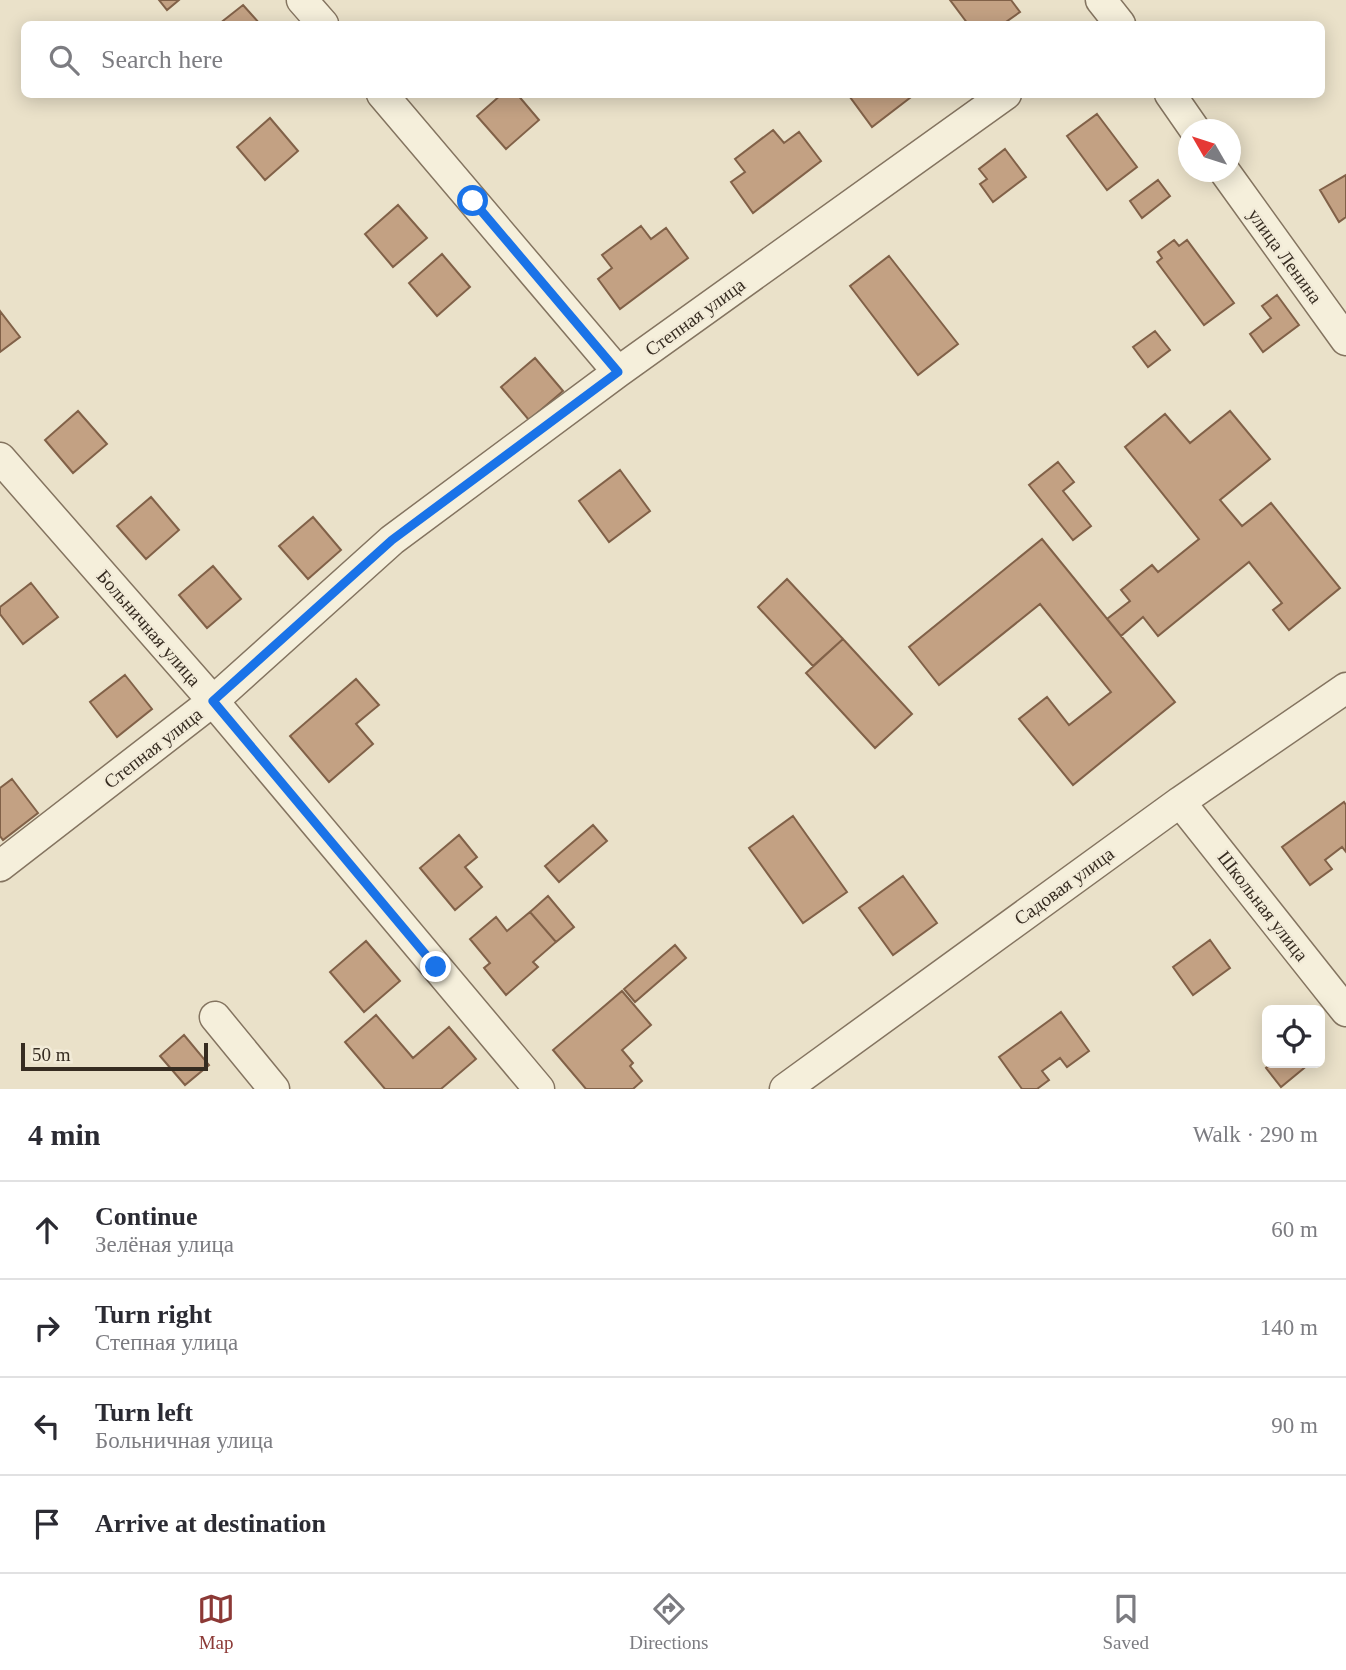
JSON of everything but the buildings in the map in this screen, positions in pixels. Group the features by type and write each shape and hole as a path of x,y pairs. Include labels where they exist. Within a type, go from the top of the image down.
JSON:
{"street":[{"path":"302,0 320,21"},
{"path":"385,98 618,372"},
{"name":"Степная улица","path":"0,866 213,701 392,540 618,372 1000,98"},
{"path":"1173,98 1187,119"},
{"name":"улица Ленина","path":"1232,182 1346,340"},
{"name":"Больничная улица","path":"0,458 213,701 539,1089"},
{"name":"Садовая улица","path":"785,1089 1180,802 1346,688"},
{"name":"Школьная улица","path":"1180,802 1346,1011"},
{"path":"215,1017 274,1089"}],"route":[{"path":"436,967 213,701 392,540 618,372 473,201"}]}
